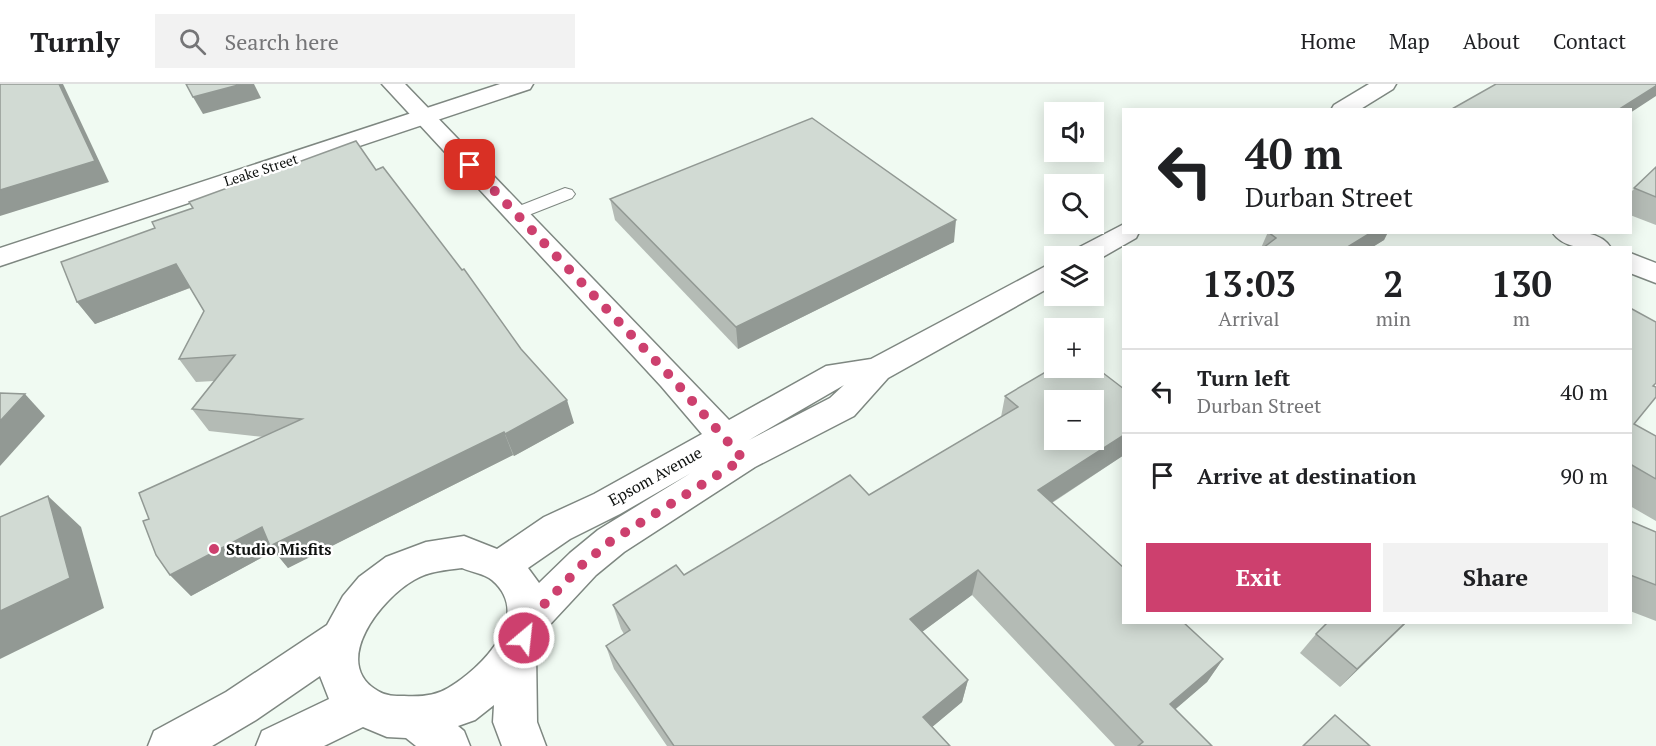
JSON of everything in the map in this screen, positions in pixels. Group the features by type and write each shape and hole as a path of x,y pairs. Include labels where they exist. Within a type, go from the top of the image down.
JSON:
{"street":[{"path":"393,84 672,378 734,448"},
{"name":"Leake Street","path":"0,257 522,84"},
{"path":"1345,108 1385,84"},
{"path":"1102,246 1122,234"},
{"path":"1569,234 1594,246"},
{"path":"1632,263 1656,274"},
{"name":"Epsom Avenue","path":"503,566 557,528 607,504 734,448 842,407 877,370 1044,278"},
{"name":"Epsom Avenue","path":"521,638 583,564 734,448"},
{"path":"521,638 503,670 486,687 465,703 441,713 416,718 395,718 361,706 350,697 338,670 339,639 354,610 371,590 392,573 416,561 441,554 464,552 486,556 516,576 524,590 521,638 515,722 524,746"},
{"path":"170,746 241,706 339,639"},
{"path":"278,746 361,706"},
{"path":"416,718 448,746"}],"lane":[{"path":"516,214 565,194"}],"building":[{"path":"0,84 59,84 95,161 0,190"},
{"path":"186,84 242,84 193,97"},
{"path":"1496,84 1656,84 1621,108 1454,108"},
{"path":"812,118 956,220 736,327 610,199"},
{"path":"356,141 376,170 383,167 462,270 464,269 521,349 567,400 505,434 504,432 270,546 262,527 170,575 156,555 143,521 149,519 139,493 302,419 192,409 235,355 179,359 204,311 176,264 77,302 61,262 155,228 152,222 193,208 189,202"},
{"path":"1656,167 1656,197 1634,188"},
{"path":"1271,234 1369,234 1349,246 1266,246 1276,238"},
{"path":"1632,309 1656,322 1656,383 1653,386 1656,387 1656,397 1634,424 1656,436 1656,479 1632,465"},
{"path":"1044,373 1044,378 1104,378 1104,374 1122,387 1122,436 1104,448 1104,390 1044,390 1044,450 1101,450 1038,490 1122,566 1122,624 1185,624 1223,659 1170,704 1212,746 1138,746 1143,742 978,570 910,619 968,680 923,717 950,746 674,746 606,646 630,630 613,605 676,565 684,575 850,475 869,495 1018,407 1005,396"},
{"path":"0,393 25,394 0,421"},
{"path":"48,496 70,578 0,611 0,517"},
{"path":"1632,522 1656,532 1656,585 1632,576"},
{"path":"1326,624 1404,624 1357,669 1316,634"},
{"path":"1335,715 1370,746 1303,746"}],"place":[{"name":"Studio Misfits","path":"214,549"}],"route":[{"path":"470,165 672,378 743,459 611,541 583,564 526,623 524,638"}]}
